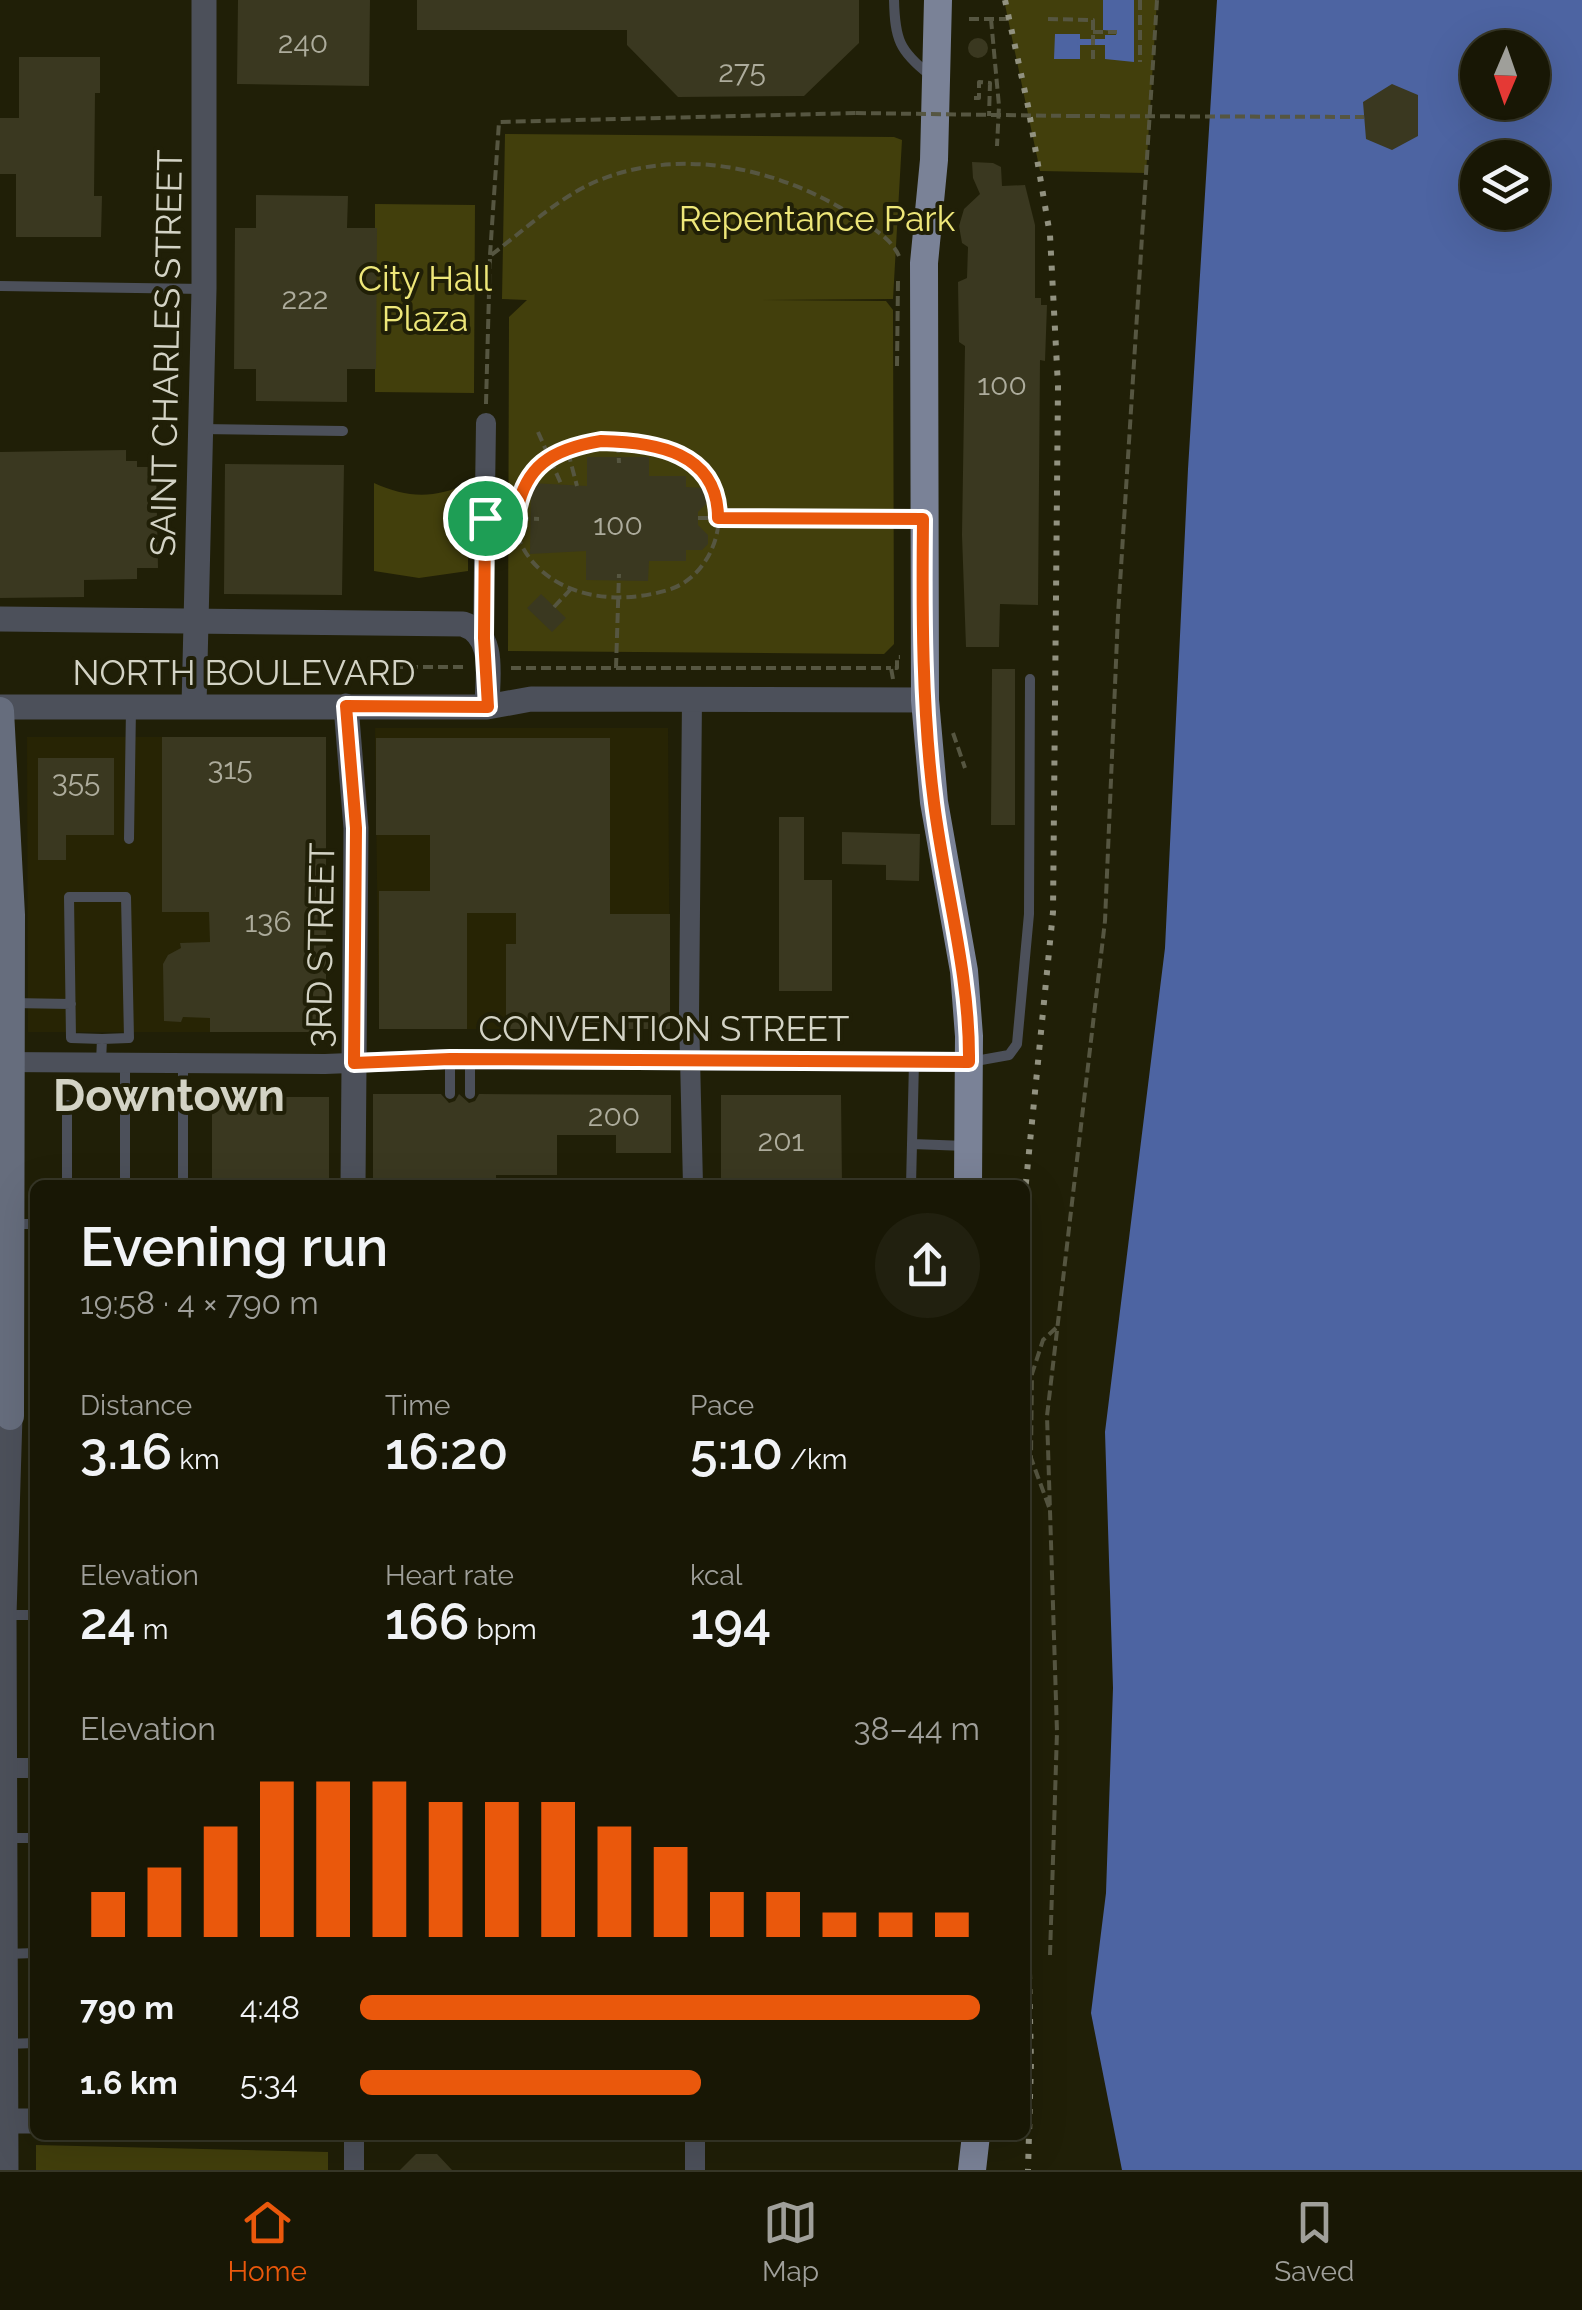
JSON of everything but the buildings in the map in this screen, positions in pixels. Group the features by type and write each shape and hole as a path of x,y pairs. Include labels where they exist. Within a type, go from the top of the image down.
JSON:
{"main road":[{"path":"938,0 934,160 924,263 925,700 937,821 964,971 969,1062 968,1180"},
{"path":"0,709 10,1003 4,1062 22,1224 15,1416"},
{"path":"972,2170 975,2140"}],"street":[{"name":"SAINT CHARLES STREET","path":"194,706 204,289 204,0"},
{"path":"486,423 484,638 488,707"},
{"name":"NORTH BOULEVARD","path":"0,619 442,622 472,626 484,638"},
{"name":"NORTH BOULEVARD","path":"0,709 488,707 531,699 925,700"},
{"path":"692,699 693,1180"},
{"name":"3RD STREET","path":"346,706 356,828 353,1180"},
{"name":"CONVENTION STREET","path":"4,1062 969,1062"},
{"path":"6,2170 2,1768 4,1616 15,1416"},
{"path":"2,1768 30,1768"},
{"path":"3,2121 30,2121"},
{"path":"354,2140 354,2170"},
{"path":"694,2140 695,2170"}],"lane":[{"path":"894,0 897,38 907,58 936,81"},
{"path":"0,286 204,289"},
{"path":"201,428 344,432"},
{"path":"969,1062 1009,1055 1017,1044 1028,950 1030,679"},
{"path":"129,839 131,706"},
{"path":"69,897 126,897 130,1038 102,1039 72,1038 69,897"},
{"path":"10,1003 71,1004"},
{"path":"101,1063 102,1039"},
{"path":"450,1094 460,1060"},
{"path":"460,1060 470,1094"},
{"path":"124,1062 126,1180"},
{"path":"183,1062 183,1180"},
{"path":"912,1180 914,1062"},
{"path":"67,1105 67,1180"},
{"path":"912,1144 968,1146"},
{"path":"4,1616 30,1616"},
{"path":"4,1838 30,1838"},
{"path":"5,1954 30,1953"},
{"path":"6,2044 30,2043"}],"path":[{"path":"1140,0 1140,62"},
{"path":"1050,1954 1057,1732 1047,1416 1105,921 1118,616 1158,0"},
{"path":"969,19 1012,19"},
{"path":"991,19 1000,106 997,146"},
{"path":"1048,19 1093,20 1093,59"},
{"path":"1093,32 1117,32"},
{"path":"974,98 979,98 979,82 990,82 989,116"},
{"path":"486,423 490,256 499,122 856,113 1364,117"},
{"path":"490,256 593,182 630,170 671,164 766,174 827,199 874,229 899,253 897,366"},
{"path":"538,432 562,486"},
{"path":"618,442 619,464"},
{"path":"618,442 657,446 698,467 718,500 716,543 706,562 686,582 652,594 618,596 570,590 528,559 518,545 516,518 524,484 536,467 549,458 590,443 618,442"},
{"path":"567,450 578,486"},
{"path":"485,518 539,518"},
{"path":"698,518 923,519"},
{"path":"616,668 619,574"},
{"path":"554,607 570,590"},
{"path":"508,668 897,668 897,657"},
{"path":"393,667 467,668"},
{"path":"891,668 894,679"},
{"path":"951,726 964,768"},
{"path":"1050,1510 1031,1458 1032,1374 1038,1349 1056,1328"}],"shaded area":[{"path":"375,728 668,728 670,1029 379,1029"},
{"path":"27,737 326,737 326,1032 28,1032"}],"green space":[{"path":"1004,0 1157,0 1146,173 1040,171"},
{"name":"Repentance Park","path":"505,134 902,140 893,299 752,300 886,301 893,310 894,644 884,654 508,651 509,317 527,300 502,299"},
{"name":"City Hall Plaza","path":"375,204 475,205 474,393 375,392"},
{"path":"374,483 421,495 468,483 468,571 419,578 374,571"},
{"path":"36,2145 328,2152 328,2170 36,2170"}],"water":[{"path":"1103,0 1134,0 1134,62 1105,59 1105,35 1116,35 1117,31 1103,30"},
{"path":"1217,0 1582,0 1582,2170 1122,2170 1091,2013 1106,1893 1113,1688 1105,1432 1165,948 1188,469"},
{"path":"1055,34 1080,34 1080,59 1054,59"}],"waterway":[{"path":"1080,42 1107,42"}],"railway":[{"path":"1005,0 1050,235 1058,386 1053,912 1026,1180"},
{"path":"1030,2017 1030,2098"},
{"path":"1028,2170 1029,2140"}],"district":[{"name":"Downtown","path":"169,1095"}],"route":[{"path":"601,441 657,446 698,467 718,500 718,518 923,519 927,729 934,802 964,971 969,1062 450,1059 354,1063 356,828 346,706 488,707 485,518 516,518 524,484 536,467 556,454 601,441"}]}
